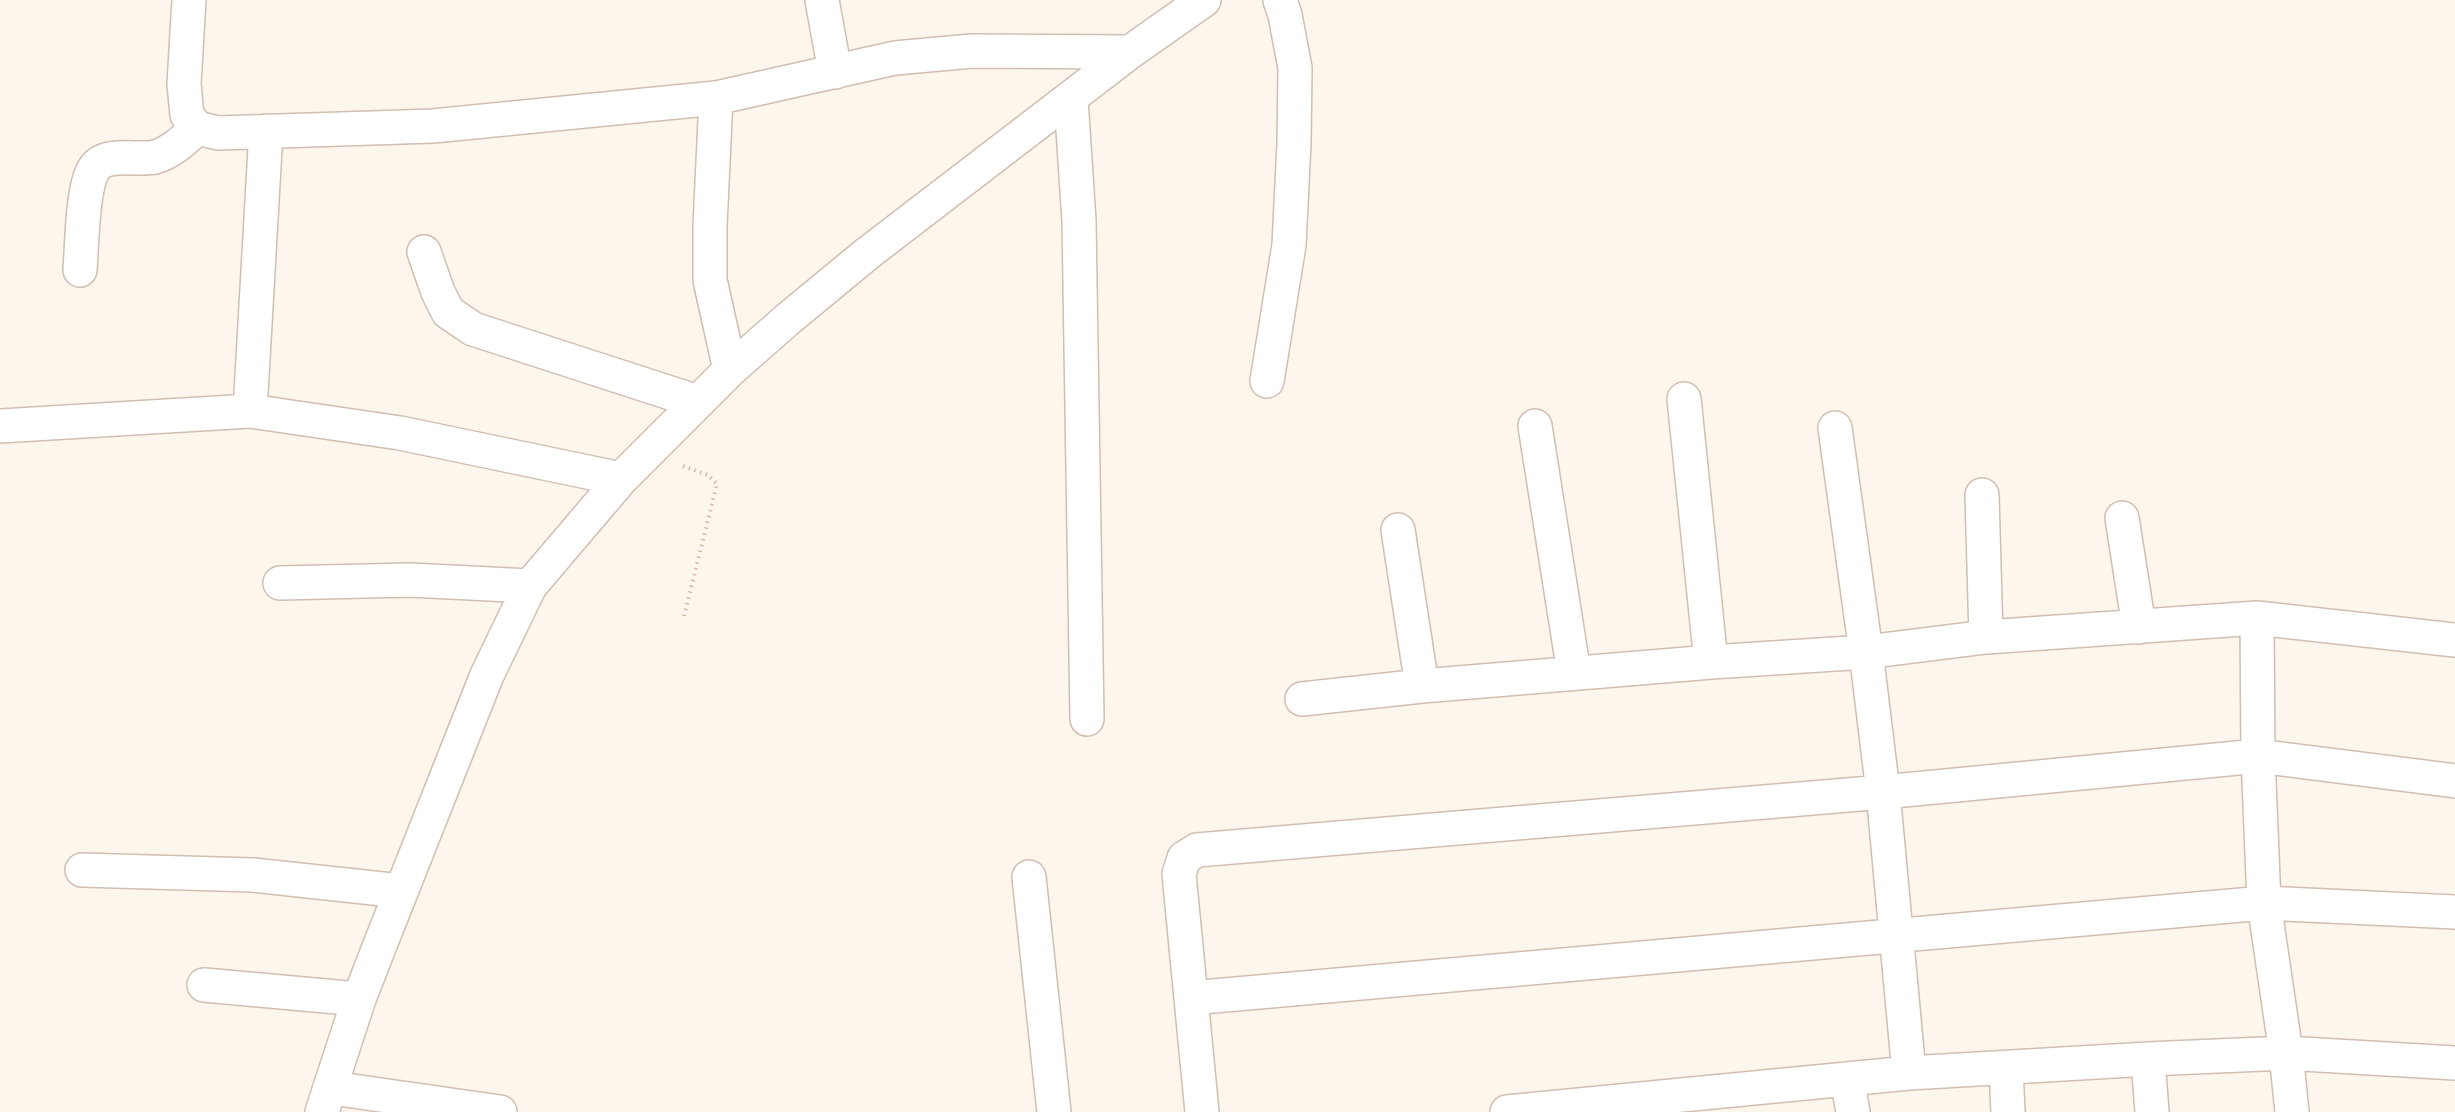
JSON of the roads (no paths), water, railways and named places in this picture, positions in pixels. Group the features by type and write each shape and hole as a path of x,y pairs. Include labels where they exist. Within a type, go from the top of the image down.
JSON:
{"street":[{"path":"189,0 184,84 188,115 196,128 218,133 433,126 716,98 895,58 972,51 1130,52"},
{"path":"822,0 835,72"},
{"path":"1267,381 1289,245 1294,143 1295,68 1280,0"},
{"path":"500,1112 327,1100 359,999 401,891 487,675 530,586 621,479 730,370 868,253 1197,2"},
{"path":"716,98 710,280 730,370"},
{"path":"1071,99 1079,221 1087,719"},
{"path":"80,270 86,197 94,168 105,160 156,157 177,147 196,128"},
{"path":"250,411 266,131"},
{"path":"424,252 438,292 448,312 473,329 698,402"},
{"path":"1684,399 1711,662"},
{"path":"0,426 250,411 400,433 621,479"},
{"path":"1535,426 1574,673"},
{"path":"1835,428 1883,792 1909,1073"},
{"path":"1982,495 1986,637"},
{"path":"2122,518 2139,627"},
{"path":"1398,530 1422,686"},
{"path":"280,584 410,580 530,586"},
{"path":"2257,618 2258,756 2264,903 2286,1053 2292,1112"},
{"path":"1302,699 1574,673 1866,652 1986,637 2257,618 2455,640"},
{"path":"1202,1112 1179,874 1184,858 1197,850 1883,792 2258,756 2455,781"},
{"path":"82,870 253,875 401,891"},
{"path":"1029,877 1054,1112"},
{"path":"1191,998 2264,903 2455,912"},
{"path":"204,985 359,999"},
{"path":"1507,1112 1909,1073 2148,1059 2286,1053 2455,1063"},
{"path":"2148,1059 2151,1112"},
{"path":"2006,1068 2008,1112"},
{"path":"1847,1079 1853,1112"}]}
